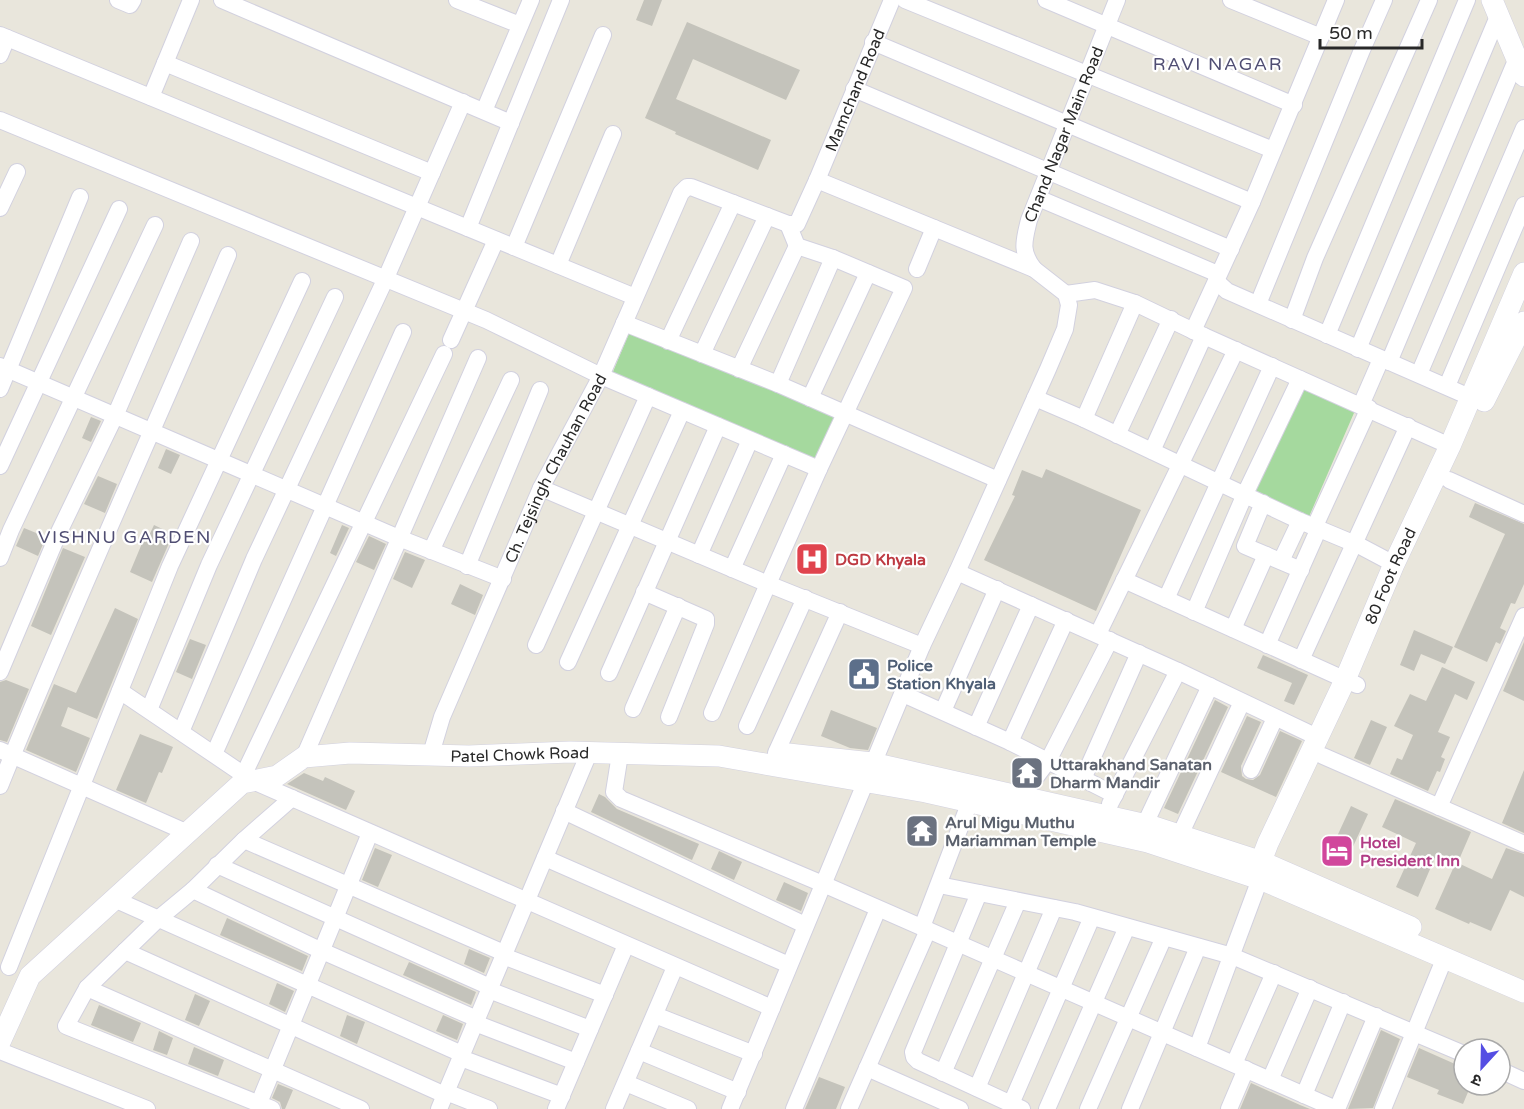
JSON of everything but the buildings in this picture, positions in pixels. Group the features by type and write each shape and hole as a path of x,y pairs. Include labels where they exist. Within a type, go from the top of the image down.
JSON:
{"street":[{"path":"118,0 130,5 133,0"},
{"path":"151,97 191,0"},
{"path":"222,0 511,123"},
{"path":"457,0 520,25"},
{"path":"484,111 531,0"},
{"path":"468,228 561,0"},
{"name":"Mamchand Road","path":"788,224 795,225 799,222 892,0"},
{"path":"905,0 1273,150"},
{"path":"1046,0 1294,105"},
{"name":"Chand Nagar Main Road","path":"1034,269 1026,258 1024,240 1048,172 1117,0"},
{"path":"1231,0 1321,37"},
{"path":"1152,451 1199,334 1217,278 1294,105 1336,0"},
{"path":"1258,304 1384,0"},
{"path":"1292,320 1315,258 1429,0"},
{"path":"1327,335 1467,0"},
{"path":"1358,349 1496,7"},
{"path":"1267,645 1301,570 1312,525 1520,67 1496,7"},
{"path":"514,247 603,35"},
{"path":"0,55 3,36 635,297"},
{"path":"873,42 1252,202"},
{"path":"165,63 432,173"},
{"path":"854,89 1231,249"},
{"path":"181,732 254,559 385,280 463,102"},
{"path":"0,120 486,320 601,376 819,469"},
{"path":"1419,374 1524,128"},
{"path":"558,265 613,134"},
{"path":"0,208 17,172"},
{"path":"730,1109 922,646 1035,398 1068,318 1069,305 1066,294 1034,269 818,180"},
{"name":"Ch. Tejsingh Chauhan Road","path":"440,754 442,717 541,488 601,376 681,193 687,187 733,203"},
{"path":"0,389 5,368 80,197"},
{"path":"1038,198 1217,278 1227,291 1472,398"},
{"path":"668,341 733,203 788,224 797,246 739,369"},
{"path":"1448,386 1524,205"},
{"path":"0,466 119,209"},
{"path":"702,354 767,216"},
{"path":"0,558 11,530 155,225"},
{"path":"917,269 934,228"},
{"path":"0,1042 30,976 249,778 363,523 448,347 496,240"},
{"path":"0,672 59,532 115,416 191,241"},
{"path":"712,713 819,469 904,288 797,246"},
{"path":"0,786 6,753 152,432 228,255"},
{"path":"778,384 832,258"},
{"path":"810,398 868,273"},
{"name":"80 Foot Road","path":"1351,683 1394,564 1472,398 1524,273"},
{"path":"30,976 4,965 82,786 170,566 302,281"},
{"path":"1066,294 1095,290 1135,303 1450,446"},
{"path":"150,711 209,565 335,297"},
{"path":"1084,419 1135,303"},
{"path":"1117,435 1171,319"},
{"name":"80 Foot Road","path":"1261,871 1268,843 1320,747 1449,480 1482,404 1524,322"},
{"path":"624,323 778,384 998,480"},
{"path":"214,754 403,332"},
{"path":"1022,797 1048,761 1104,637 1124,580 1236,350"},
{"path":"304,757 478,358"},
{"path":"1166,599 1272,366"},
{"path":"5,368 363,523 502,579"},
{"path":"1194,612 1245,494 1300,379"},
{"path":"431,551 511,380"},
{"path":"467,566 540,390"},
{"path":"536,645 648,396"},
{"path":"1035,398 1394,564"},
{"path":"568,662 682,411"},
{"path":"609,674 718,426"},
{"path":"1301,660 1408,426"},
{"path":"699,555 750,440"},
{"path":"732,569 784,454"},
{"path":"1449,480 1524,514"},
{"path":"541,488 922,646"},
{"path":"1245,546 1263,503"},
{"path":"1233,629 1274,558 1312,525"},
{"path":"1226,538 1301,570"},
{"path":"957,572 1178,671 1275,718 1320,747 1439,807 1524,844"},
{"path":"1124,580 1351,683"},
{"path":"943,711 997,589"},
{"path":"644,592 706,619 669,717"},
{"path":"747,726 805,598"},
{"path":"976,727 1031,605"},
{"path":"633,709 678,606"},
{"path":"776,753 840,612"},
{"path":"1439,807 1524,616"},
{"path":"1010,742 1066,620"},
{"path":"1083,779 1139,653"},
{"path":"1104,816 1178,671"},
{"path":"1145,825 1209,686"},
{"path":"120,691 249,778 526,902 772,1008"},
{"path":"903,694 1010,742 1115,795"},
{"path":"1180,835 1242,702"},
{"path":"1251,770 1275,718"},
{"name":"Patel Chowk Road","path":"440,754 470,744 594,739 776,753 974,794 1261,871"},
{"path":"6,753 188,832"},
{"path":"249,778 277,776 304,757 350,753 440,754"},
{"path":"443,1098 588,753"},
{"name":"Patel Chowk Road","path":"440,754 470,756 588,753 719,756 869,772"},
{"path":"620,754 614,792 621,800 823,884 1337,1109 1376,1016"},
{"path":"849,1109 925,929 939,885 974,794"},
{"name":"Patel Chowk Road","path":"974,794 1022,797 1145,825 1180,835 1261,871"},
{"path":"292,798 217,865 193,890 158,919 87,988 66,1026 265,1106 273,1070 370,833"},
{"path":"564,811 806,925"},
{"path":"244,840 504,954 605,995"},
{"path":"544,858 789,965"},
{"path":"217,865 489,988 590,1029"},
{"path":"1197,1048 1261,871"},
{"path":"1261,871 1524,992"},
{"path":"1261,871 1524,976"},
{"path":"939,885 1092,917 1232,956 1452,1049"},
{"path":"193,890 476,1021 576,1062"},
{"path":"980,893 913,1052 918,1061 1016,1106 1060,987 1092,917"},
{"path":"114,899 559,1102 626,945"},
{"path":"943,1073 1018,901"},
{"path":"977,1088 1054,908"},
{"path":"794,1109 878,909"},
{"path":"1047,1109 1127,927"},
{"path":"1088,1109 1164,937"},
{"path":"1130,1109 1198,947"},
{"path":"125,951 443,1098 489,1109"},
{"path":"1383,1109 1445,957"},
{"path":"614,1109 675,967"},
{"path":"1229,1109 1240,1067 1274,973"},
{"path":"87,988 361,1109"},
{"path":"1270,1080 1310,988"},
{"path":"1304,1095 1343,1002"},
{"path":"655,1015 754,1054"},
{"path":"0,1051 147,1109"},
{"path":"639,1051 738,1092"},
{"path":"867,1068 960,1109"},
{"path":"626,1083 688,1109"}],"green space":[{"path":"632,326 842,410 819,462 610,379"},
{"path":"1304,381 1357,406 1308,519 1252,494"}],"place":[{"name":"DGD Khyala","path":"812,559"},
{"name":"Police Station Khyala","path":"864,674"},
{"name":"Uttarakhand Sanatan Dharm Mandir","path":"1027,773"},
{"name":"Arul Migu Muthu Mariamman Temple","path":"922,831"},
{"name":"Hotel President Inn","path":"1337,851"}],"district":[{"name":"RAVI NAGAR","path":"1218,64"},
{"name":"VISHNU GARDEN","path":"125,537"}]}
